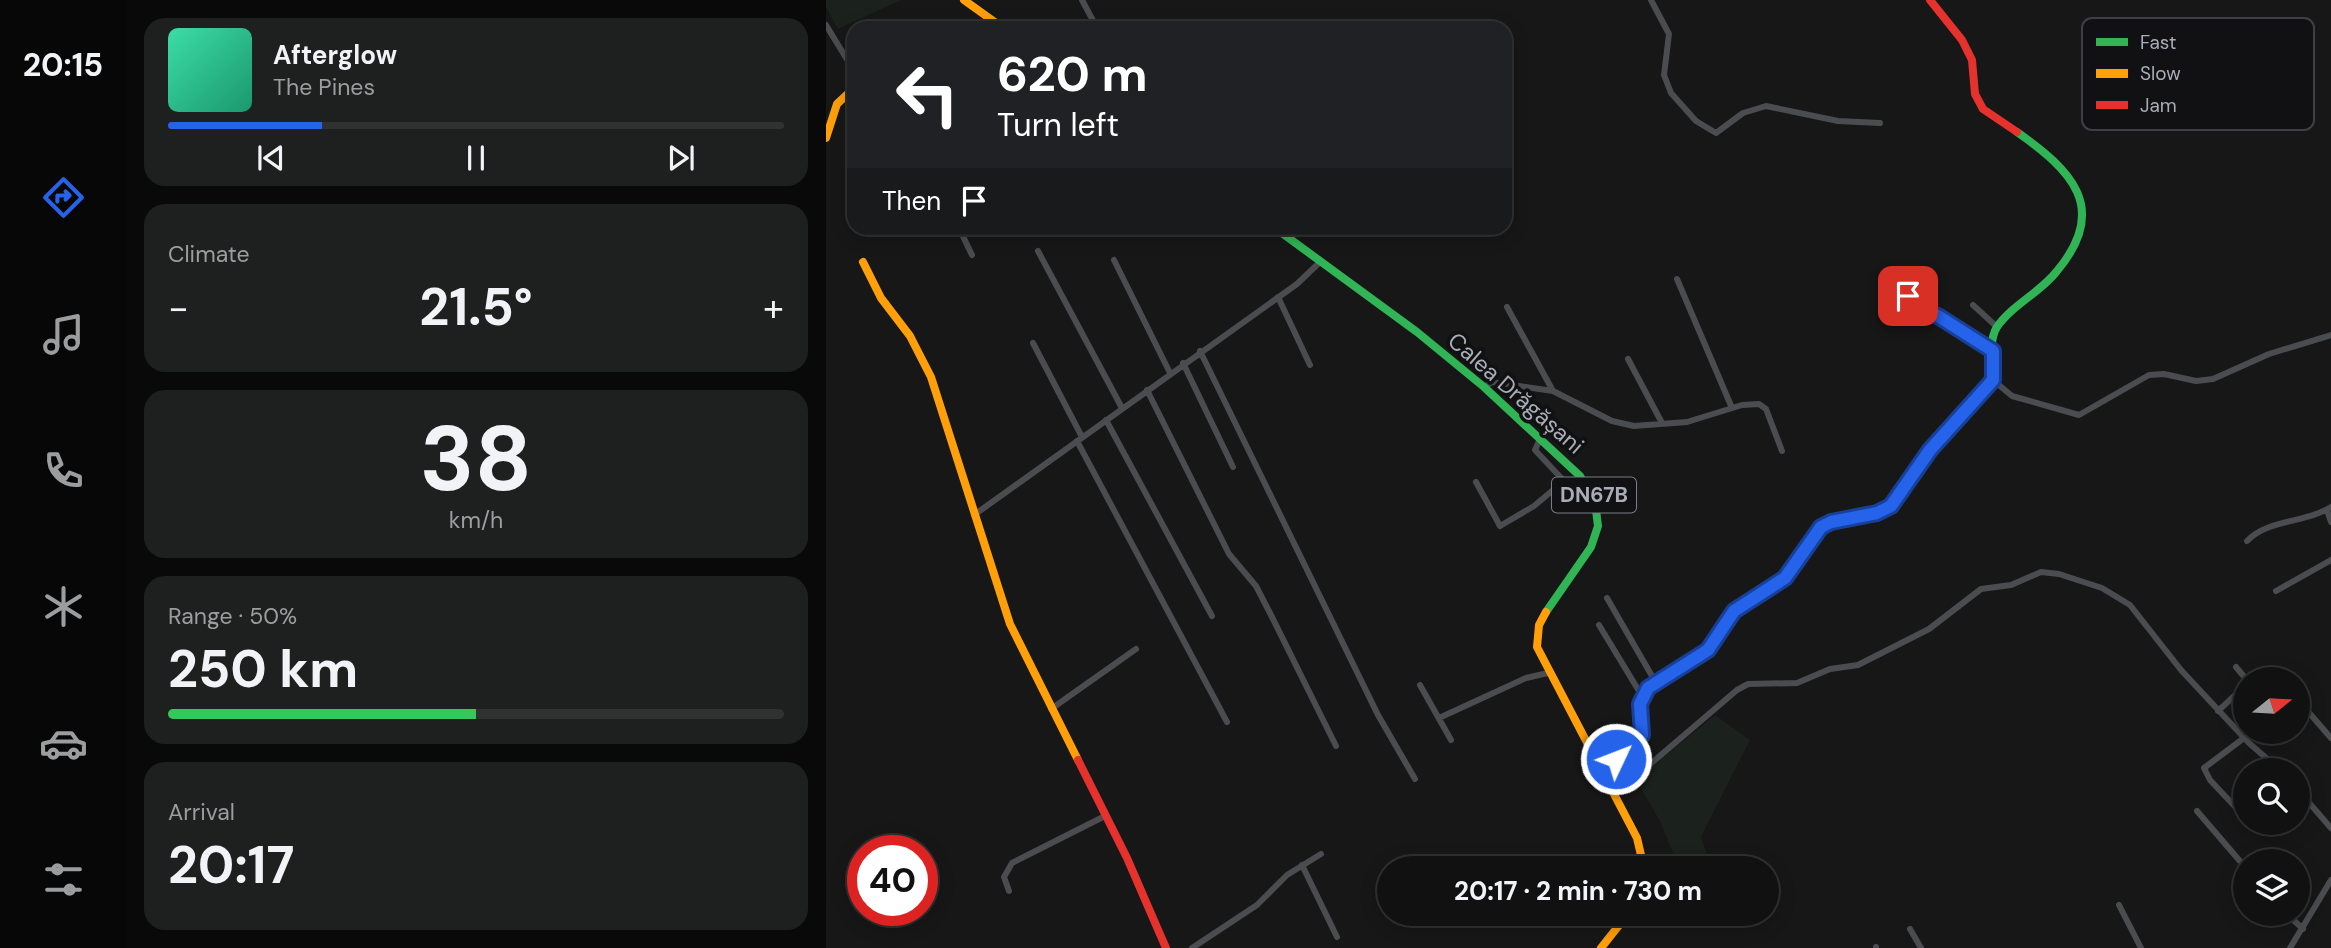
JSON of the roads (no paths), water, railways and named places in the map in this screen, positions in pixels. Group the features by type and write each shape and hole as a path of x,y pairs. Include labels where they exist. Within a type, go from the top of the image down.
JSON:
{"street":[{"path":"964,0 993,21"},
{"path":"1082,0 1093,21"},
{"path":"1651,0 1668,29 1664,75 1671,93 1707,130 1716,133 1743,113 1766,106 1838,121 1880,123"},
{"path":"1642,696 1656,683 1708,650 1734,611 1779,584 1821,527 1831,522 1877,513 1891,506 1930,450 1993,380 1993,351 1997,327 2058,271 2076,239 2084,204 2078,188 2041,149 1983,109 1975,94 1972,61 1962,40 1936,11 1930,0"},
{"path":"826,25 847,60"},
{"path":"826,138 837,104 847,95"},
{"path":"962,235 972,255"},
{"name":"Calea Drăgășani","path":"1285,235 1484,387 1592,491 1598,516 1592,545 1538,630 1537,647 1548,673 1637,838 1641,856"},
{"path":"1038,251 1122,408"},
{"path":"1114,260 1170,373"},
{"path":"974,515 1278,297 1321,261"},
{"path":"863,262 881,298 910,336 931,377 1001,602 1166,948"},
{"path":"1905,278 1908,296 1916,308 1938,316 1993,351"},
{"path":"1677,279 1732,408"},
{"path":"1278,297 1310,365"},
{"path":"1973,305 1997,327"},
{"path":"1507,307 1553,391"},
{"path":"1993,380 2012,396 2080,415 2149,375 2164,373 2196,381 2213,379 2269,354 2331,335"},
{"path":"1033,343 1079,439 1227,722"},
{"path":"1200,351 1372,703 1415,779"},
{"path":"1628,359 1662,423"},
{"path":"1183,363 1233,467"},
{"path":"1484,387 1492,383 1503,383 1553,391 1624,425 1706,418 1751,404 1766,409 1782,452"},
{"path":"1147,390 1229,554 1256,586 1336,746"},
{"path":"1106,420 1212,616"},
{"path":"1476,482 1500,526 1534,506 1564,481 1535,450 1540,439"},
{"path":"2247,541 2263,530 2329,509 2331,522"},
{"path":"2276,591 2331,560"},
{"path":"1614,794 1737,690 1748,684 1797,683 1830,669 1858,665 1945,619 1970,594 1992,586 2011,585 2041,572 2081,580 2130,605 2181,670 2233,727"},
{"path":"1606,598 1656,683"},
{"path":"1599,625 1642,696 1643,729 1636,746 1599,767"},
{"path":"1051,709 1136,649"},
{"path":"1439,718 1526,678 1548,673"},
{"path":"1420,685 1451,740"},
{"path":"2218,711 2233,697"},
{"path":"2310,714 2331,738"},
{"path":"2233,804 2204,772 2211,762 2236,744"},
{"path":"2251,744 2266,758"},
{"path":"2310,804 2331,828"},
{"path":"2197,811 2233,853"},
{"path":"1009,891 1004,877 1012,863 1105,816"},
{"path":"1192,948 1256,905 1302,865 1321,854"},
{"path":"1302,865 1337,937"},
{"path":"2290,948 2331,880"},
{"path":"2119,905 2141,948"},
{"path":"1601,948 1618,926"},
{"path":"2300,926 2303,929"},
{"path":"1910,929 1921,948"}]}
